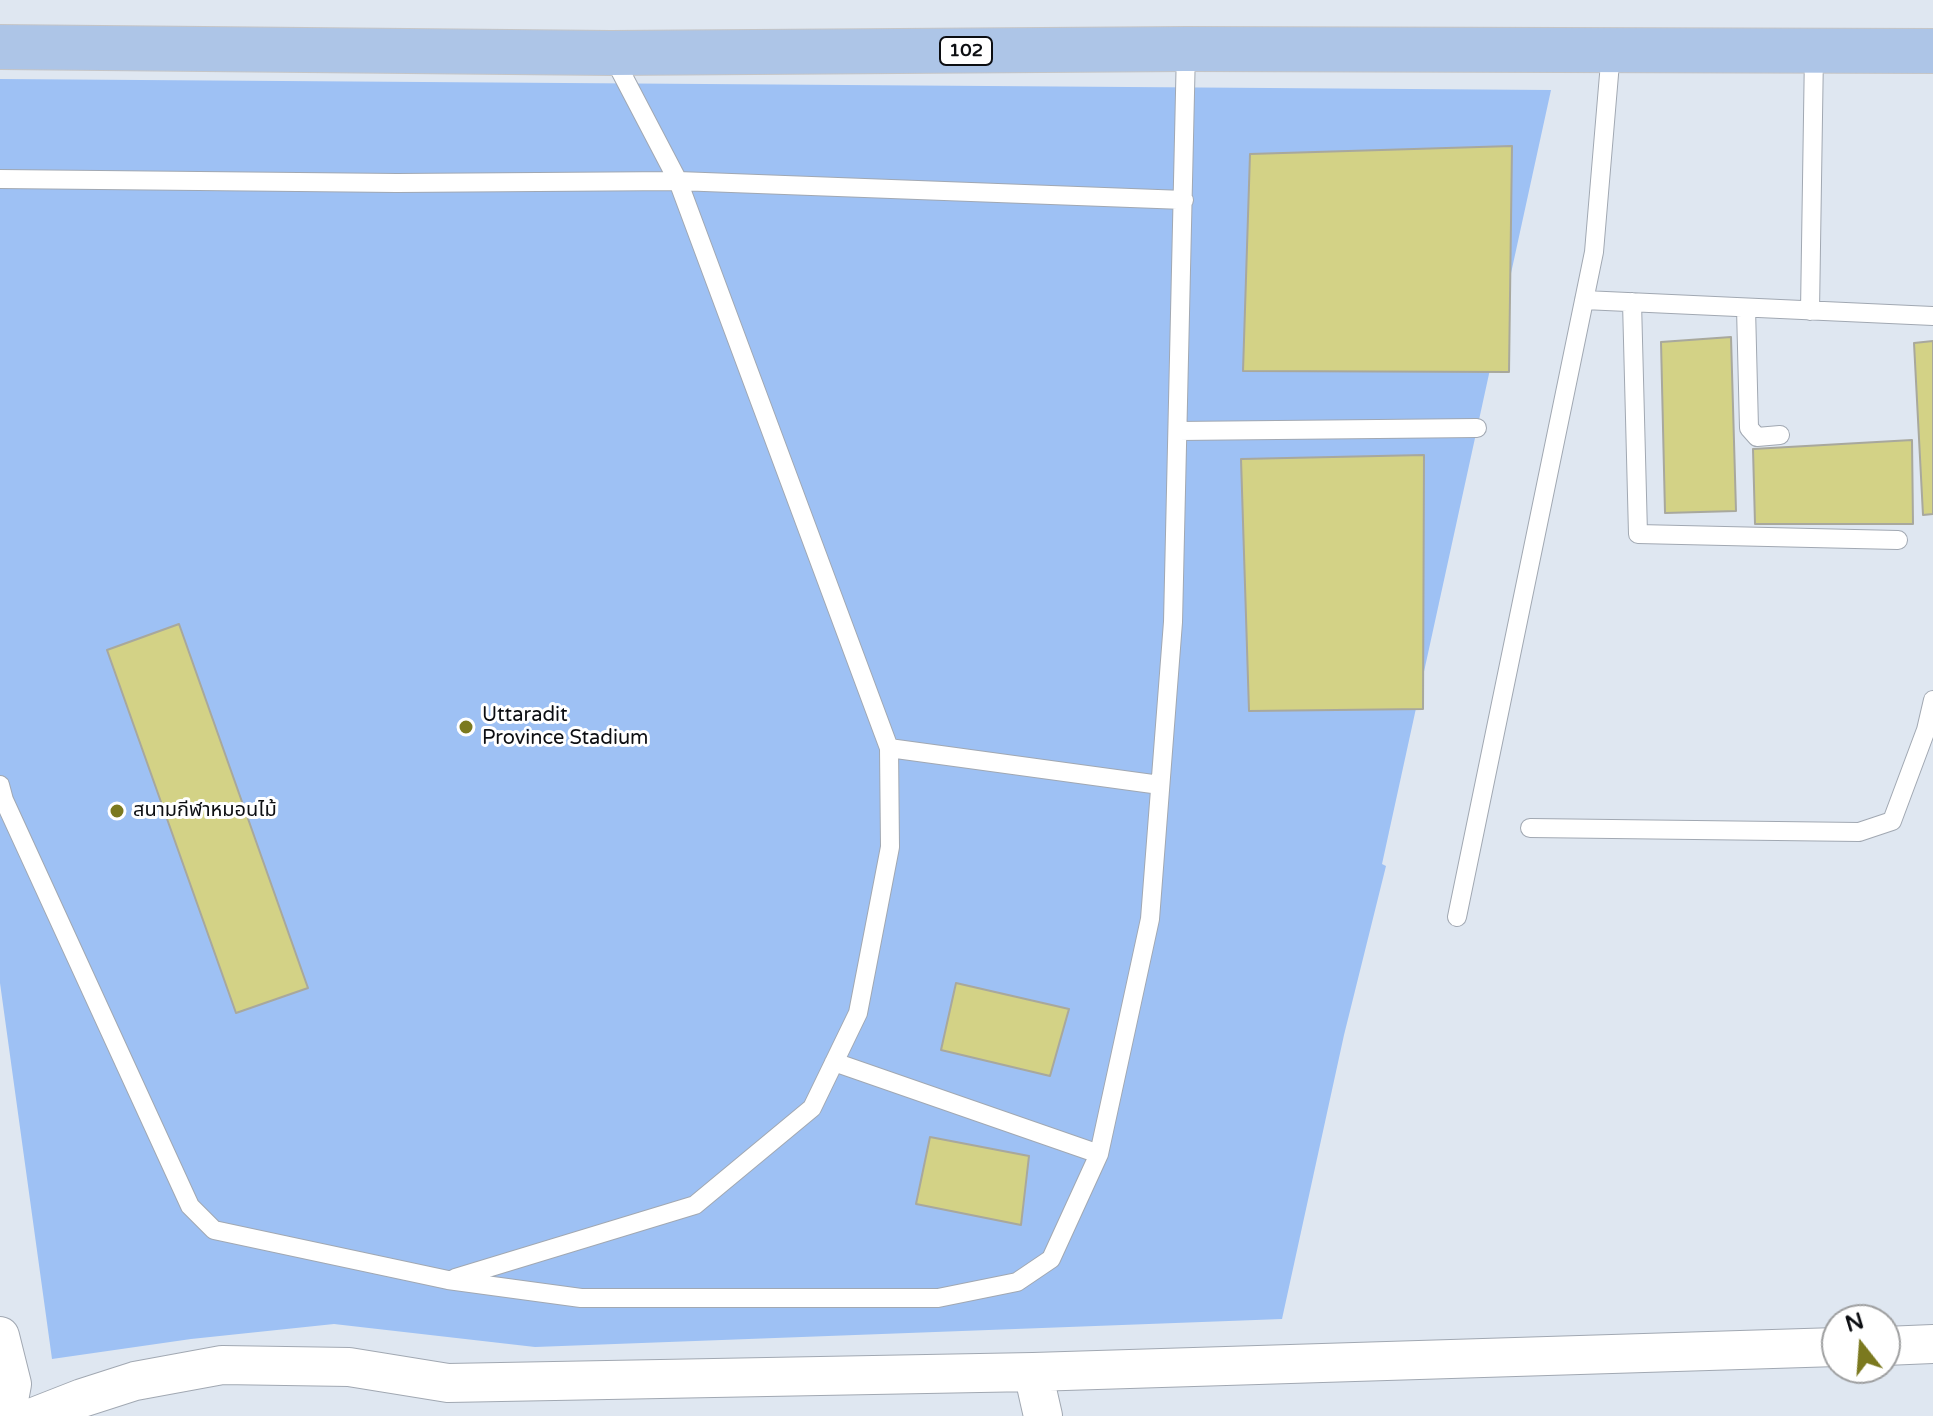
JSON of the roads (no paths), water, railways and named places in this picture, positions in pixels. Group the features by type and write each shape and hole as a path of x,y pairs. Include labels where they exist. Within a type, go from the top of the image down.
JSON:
{"main road":[{"name":"102","path":"0,47 611,53 1186,49 1933,51"}],"street":[{"path":"0,1336 12,1384 6,1416"},
{"path":"1901,1345 1933,1344"},
{"path":"36,1416 135,1381 222,1365 349,1367 448,1383 1033,1372 1821,1347"},
{"path":"1033,1372 1043,1416"}],"lane":[{"path":"0,785 4,800 190,1206 214,1230 448,1280 581,1298 938,1298 1017,1282 1051,1259 1099,1154 1150,919 1173,622 1186,49"},
{"path":"1457,917 1594,252 1611,51"},
{"path":"1810,311 1814,52"},
{"path":"448,1280 695,1205 812,1108 858,1013 890,847 889,748 678,181 611,53"},
{"path":"0,179 397,183 678,181 1184,200"},
{"path":"1584,300 1933,316"},
{"path":"1632,302 1638,534 1898,540"},
{"path":"1746,308 1749,428 1757,437 1780,435"},
{"path":"1178,431 1477,428"},
{"path":"1530,828 1859,832 1892,821 1926,730 1933,700"},
{"path":"889,748 1160,785"},
{"path":"834,1062 1099,1154"}],"place":[{"name":"Uttaradit Province Stadium","path":"466,727"},
{"name":"สนามกีฬาหมอนไม้","path":"117,811"}]}
